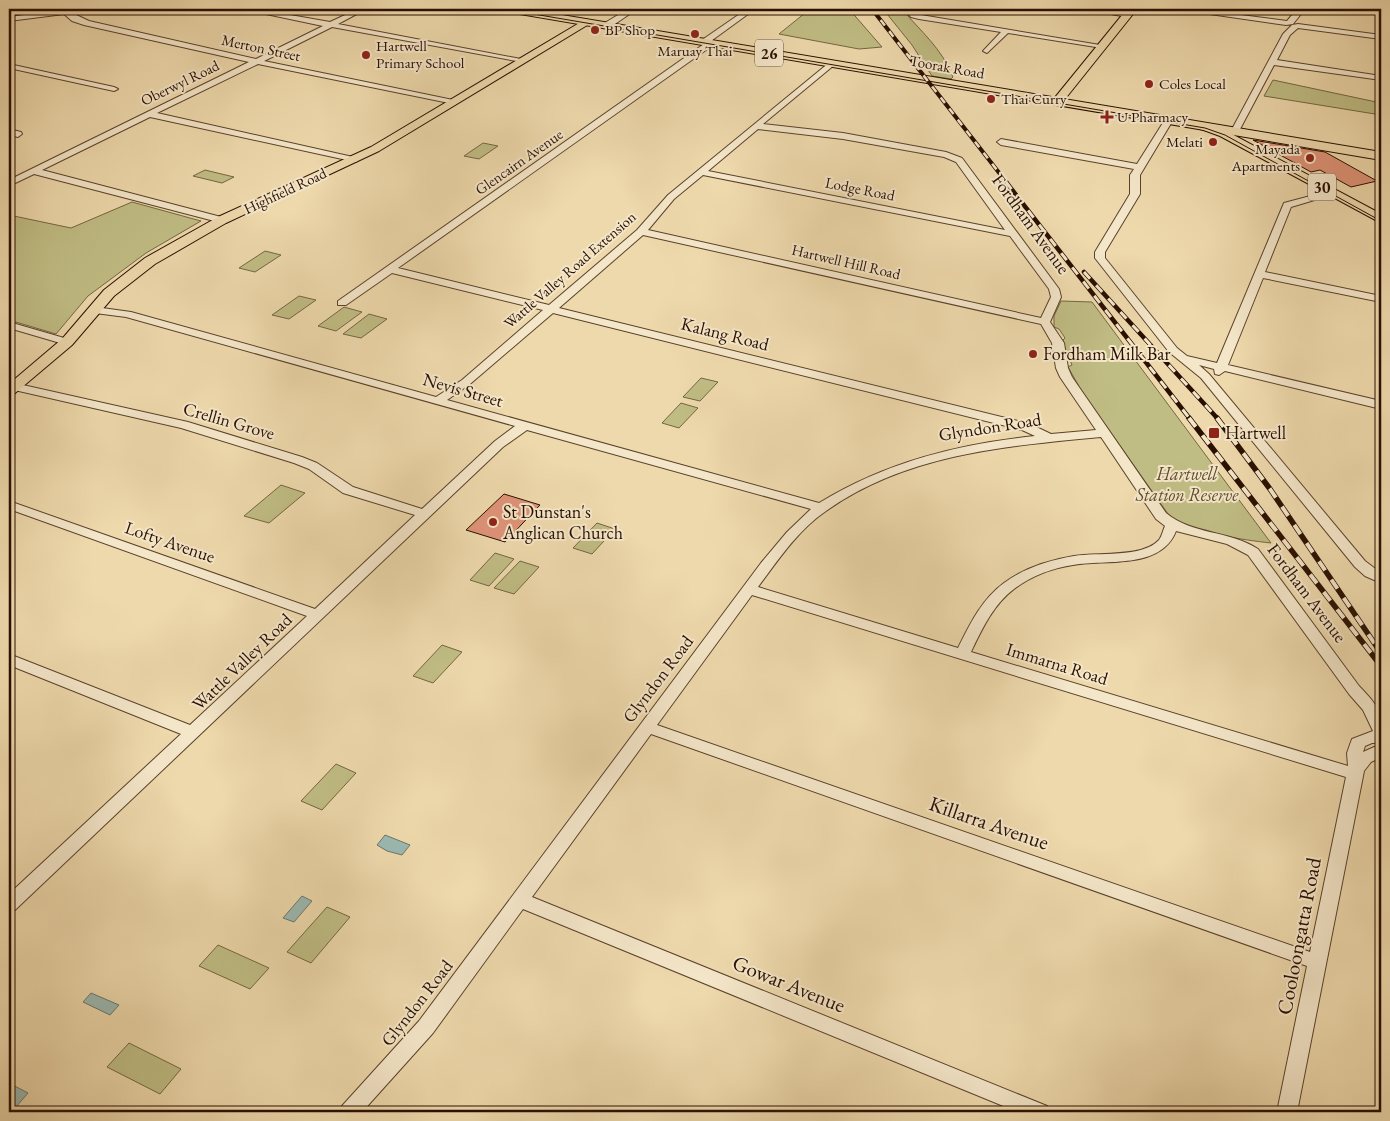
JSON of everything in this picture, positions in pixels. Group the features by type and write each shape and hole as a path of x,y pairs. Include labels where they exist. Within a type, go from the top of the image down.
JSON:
{"highway":[{"name":"Toorak Road","path":"511,9 1199,125 1238,137 1257,135 1381,156"}],"main road":[{"path":"1057,102 1130,12"},
{"name":"Highfield Road","path":"11,389 67,342 110,293 150,261 222,220 353,160 586,22"},
{"name":"30","path":"1238,137 1381,219"}],"street":[{"path":"9,19 84,9"},
{"path":"245,9 522,60"},
{"name":"Oberwyl Road","path":"9,182 363,9"},
{"path":"606,26 633,9"},
{"name":"Glencairn Avenue","path":"342,303 708,43 751,9"},
{"path":"908,9 917,17 1102,46"},
{"path":"1088,9 1130,12"},
{"path":"1180,9 1293,23 1381,37"},
{"name":"Merton Street","path":"66,12 75,19 87,23 256,61 454,101"},
{"path":"1238,137 1272,62 1293,23"},
{"path":"987,51 1006,31"},
{"path":"1272,62 1381,78"},
{"name":"Wattle Valley Road Extension","path":"442,402 641,232 668,200 830,64"},
{"path":"9,66 114,89"},
{"path":"149,114 353,160"},
{"path":"1169,120 1134,177 1135,194 1100,252 1100,258 1174,350 1205,376 1360,564 1370,573 1381,579"},
{"name":"Fordham Avenue","path":"756,126 842,136 959,160 1056,292 1056,297 1045,322 1058,343 1063,372 1161,516 1172,524 1234,542 1249,549 1354,690 1380,739"},
{"path":"1000,142 1140,168"},
{"path":"33,171 222,220"},
{"name":"Lodge Road","path":"701,172 988,230 1013,233"},
{"path":"1205,376 1220,369 1287,205 1333,193"},
{"name":"Hartwell Hill Road","path":"641,232 1045,322"},
{"name":"Kalang Road","path":"390,269 1026,427 1049,438"},
{"path":"1259,274 1381,299"},
{"name":"Nevis Street","path":"95,310 127,314 821,508"},
{"path":"9,325 67,342"},
{"path":"1184,359 1220,369 1381,405"},
{"name":"Crellin Grove","path":"11,389 184,425 298,460 312,466 348,490 424,514"},
{"name":"Wattle Valley Road","path":"9,905 194,733 520,424"},
{"name":"Glyndon Road","path":"348,1112 426,1027 749,589 790,537 821,508 874,478 922,459 972,447 1105,433"},
{"name":"Lofty Avenue","path":"9,505 318,614"},
{"path":"962,655 986,610 1001,593 1018,580 1042,569 1069,562 1150,551 1164,542 1172,524"},
{"name":"Immarna Road","path":"749,589 962,655 1355,771"},
{"path":"9,658 194,733"},
{"name":"Killarra Avenue","path":"647,727 1317,962"},
{"path":"1355,771 1380,739"},
{"name":"Cooloongatta Road","path":"1287,1112 1355,771"},
{"name":"Gowar Avenue","path":"520,900 1040,1112"}],"green space":[{"path":"810,9 849,9 882,47 859,49 779,34"},
{"path":"883,9 902,9 937,48 953,77 951,79 932,76 912,45"},
{"path":"1273,80 1381,103 1381,115 1264,96"},
{"path":"483,143 498,146 479,159 464,156"},
{"path":"205,170 234,177 222,183 193,176"},
{"path":"132,202 201,221 146,253 88,296 56,334 9,320 9,215 71,228"},
{"path":"265,251 281,255 255,272 239,268"},
{"path":"299,296 316,300 289,319 272,315"},
{"name":"Hartwell Station Reserve","path":"1061,301 1092,302 1271,543 1216,534 1189,526 1168,514 1081,390 1068,367 1072,365 1070,360 1066,359 1063,340 1065,338 1059,329 1054,327 1054,316"},
{"path":"344,307 362,312 336,331 318,326"},
{"path":"369,314 387,319 361,338 343,334"},
{"path":"701,378 718,382 700,401 683,397"},
{"path":"681,403 698,408 679,428 662,423"},
{"path":"281,485 305,493 269,523 244,516"},
{"path":"597,523 615,529 592,554 573,548"},
{"path":"495,553 514,559 489,586 470,580"},
{"path":"520,561 539,567 514,594 494,588"},
{"path":"442,645 462,652 433,683 413,676"},
{"path":"336,764 356,773 322,810 301,801"},
{"path":"327,907 350,917 311,963 287,952"},
{"path":"218,945 269,968 250,989 199,966"},
{"path":"129,1043 181,1069 160,1094 107,1067"}],"water":[{"path":"385,835 410,845 402,855 387,851 377,845"},
{"path":"302,896 312,901 294,922 283,918"},
{"path":"91,993 119,1005 110,1015 83,1002"},
{"path":"9,1083 28,1093 16,1107 9,1103"}],"building":[{"name":"Mayada Apartments","path":"1253,140 1325,152 1377,181 1351,187 1320,170 1311,172"},
{"name":"St Dunstan's Anglican Church","path":"504,494 540,505 505,542 466,530"}],"tram line":[{"path":"504,9 1205,128 1225,135 1381,221"}],"railway":[{"path":"872,9 1007,183"},
{"path":"1006,182 1190,419"},
{"path":"1084,272 1218,419"},
{"path":"1189,418 1381,666"},
{"path":"1217,418 1270,489 1381,653"}],"place":[{"name":"BP Shop","path":"595,30"},
{"name":"Maruay Thai","path":"695,34"},
{"name":"Hartwell Primary School","path":"366,55"},
{"name":"Coles Local","path":"1149,84"},
{"name":"Thai Curry","path":"991,99"},
{"name":"U Pharmacy","path":"1107,117"},
{"name":"Melati","path":"1213,142"},
{"name":"Mayada Apartments","path":"1310,158"},
{"name":"Fordham Milk Bar","path":"1033,354"},
{"name":"Hartwell","path":"1214,433"},
{"name":"St Dunstan's Anglican Church","path":"493,522"}]}
